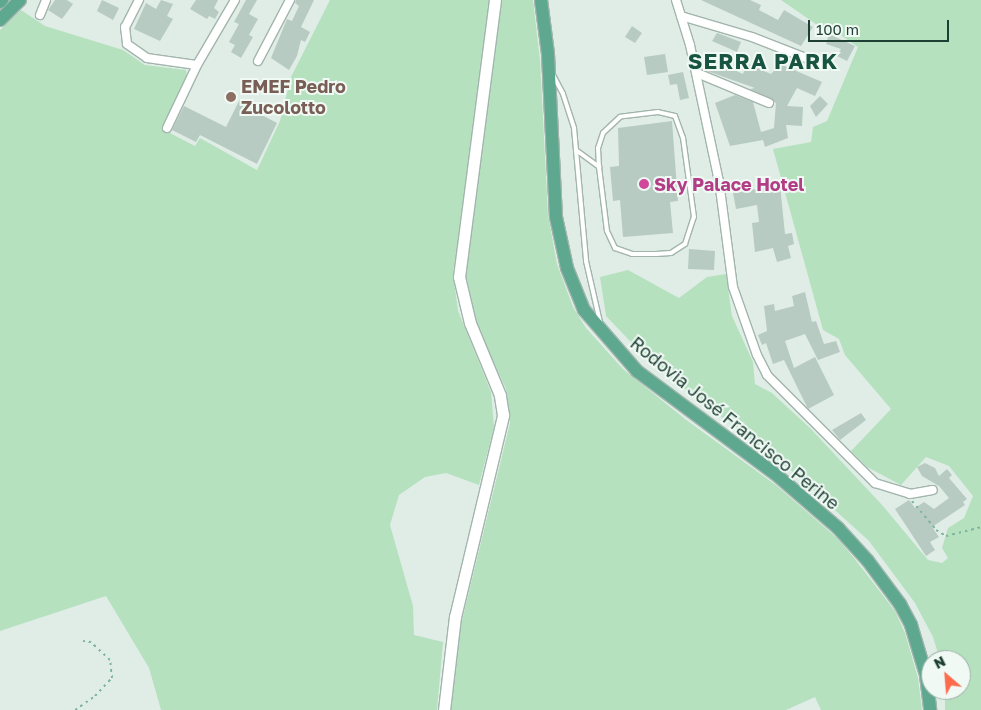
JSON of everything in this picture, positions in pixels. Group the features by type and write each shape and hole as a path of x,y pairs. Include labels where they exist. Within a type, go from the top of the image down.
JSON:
{"main road":[{"path":"0,20 20,0"},
{"path":"444,710 455,617 503,415 500,395 470,323 459,277 494,0"},
{"name":"Rodovia José Francisco Perine","path":"540,0 548,67 560,242 575,291 602,334 637,370 787,484 838,528 868,561 900,604 911,625 926,675 930,710"}],"street":[{"path":"40,15 46,0"},
{"path":"139,0 125,27 127,44 147,58 197,65"},
{"path":"167,128 197,65 235,0"},
{"path":"258,61 290,0"},
{"path":"676,0 697,74 727,224 733,287 757,355 767,375 847,458 875,483 904,492 933,490"},
{"path":"681,16 752,36 824,65"},
{"path":"697,74 769,103"}],"lane":[{"path":"548,67 564,94 574,128 586,261 602,334"},
{"path":"576,150 599,167 607,231 615,248 632,254 656,254 671,253 685,244 694,217 683,138 675,116 658,112 620,117 603,133 598,148 599,167"}],"path":[{"path":"904,492 936,530 946,536 981,527"},
{"path":"76,710 95,696 112,678 110,660 91,642 83,641"}],"green space":[{"path":"330,0 490,0 480,99 453,273 458,311 491,392 494,427 479,485 446,473 425,477 399,495 390,525 413,606 414,635 443,642 437,710 161,710 149,668 106,596 0,631 0,30 21,10 45,26 123,50 145,65 186,70 187,77 162,129 195,146 200,138 257,170 280,121 291,77"},
{"path":"499,0 533,0 540,60 548,215 557,264 573,307 586,328 623,369 685,419 777,486 837,538 895,611 905,633 918,678 922,710 821,710 815,697 786,710 450,710 457,641 510,423 506,389 478,328 466,276 467,241 485,129"},
{"path":"781,0 981,0 981,710 945,710 945,700 971,700 971,650 937,650 933,637 915,603 869,541 793,472 649,361 606,316 600,277 628,270 679,298 707,277 726,274 732,316 753,362 755,384 772,393 811,429 883,506 928,560 942,563 948,558 942,548 948,528 964,518 973,496 949,466 926,457 901,485 867,467 851,451 891,409 845,355 839,339 823,330 773,149 811,142 813,127 827,121 858,47 842,36 826,31"}],"building":[{"path":"55,0 67,0 73,4 62,19 48,10"},
{"path":"102,0 119,8 113,20 97,11"},
{"path":"161,0 173,4 167,16 173,19 160,41 134,29 146,3 156,9"},
{"path":"196,0 218,0 214,8 219,12 215,19 209,16 207,19 190,9"},
{"path":"246,0 257,0 249,14 258,19 249,35 253,37 241,58 231,52 235,45 229,42 239,24 234,22"},
{"path":"296,0 314,0 301,27 310,32 305,42 301,40 297,56 289,70 271,58 287,19 292,21 299,6 295,3"},
{"path":"701,0 750,0 761,5 759,10 778,20 784,10 813,27 801,46"},
{"path":"632,26 642,33 635,43 625,37"},
{"path":"717,33 741,42 737,52 712,41"},
{"path":"829,34 855,46 847,61 837,56 841,49 826,44"},
{"path":"665,54 668,72 647,75 644,57"},
{"path":"712,60 743,74 747,64 771,74 780,64 822,82 815,96 797,88 787,106 803,107 802,126 786,125 788,138 765,147 763,140 730,146 715,103 735,95 753,102 761,132 774,128 776,103 750,89 755,88 707,71"},
{"path":"683,72 689,98 680,100 677,84 670,85 668,75"},
{"path":"820,96 828,104 816,117 810,106"},
{"path":"240,99 252,105 250,109 277,123 257,164 200,135 196,142 172,130 184,106 226,127"},
{"path":"672,121 678,201 670,202 673,233 623,237 620,200 613,201 610,167 619,166 618,128"},
{"path":"780,185 785,234 792,233 794,244 788,246 791,258 777,262 773,248 755,252 752,223 759,222 757,205 736,209 733,193"},
{"path":"689,249 715,251 714,270 688,269"},
{"path":"805,292 812,322 816,321 824,344 836,341 840,352 818,360 805,334 785,341 794,368 815,357 834,395 808,409 784,360 773,364 766,343 762,345 758,335 767,331 764,306 774,304 775,311 794,306 792,296"},
{"path":"861,413 866,420 840,440 832,430"},
{"path":"925,463 935,468 939,476 947,469 952,475 949,478 967,499 963,502 965,505 932,527 939,537 930,542 935,550 926,556 895,509 909,500 915,508 924,502 934,509 949,498 939,486 922,476 917,467"}],"place":[{"name":"EMEF Pedro Zucolotto","path":"231,97"},
{"name":"Sky Palace Hotel","path":"644,184"}],"district":[{"name":"SERRA PARK","path":"763,61"}]}
